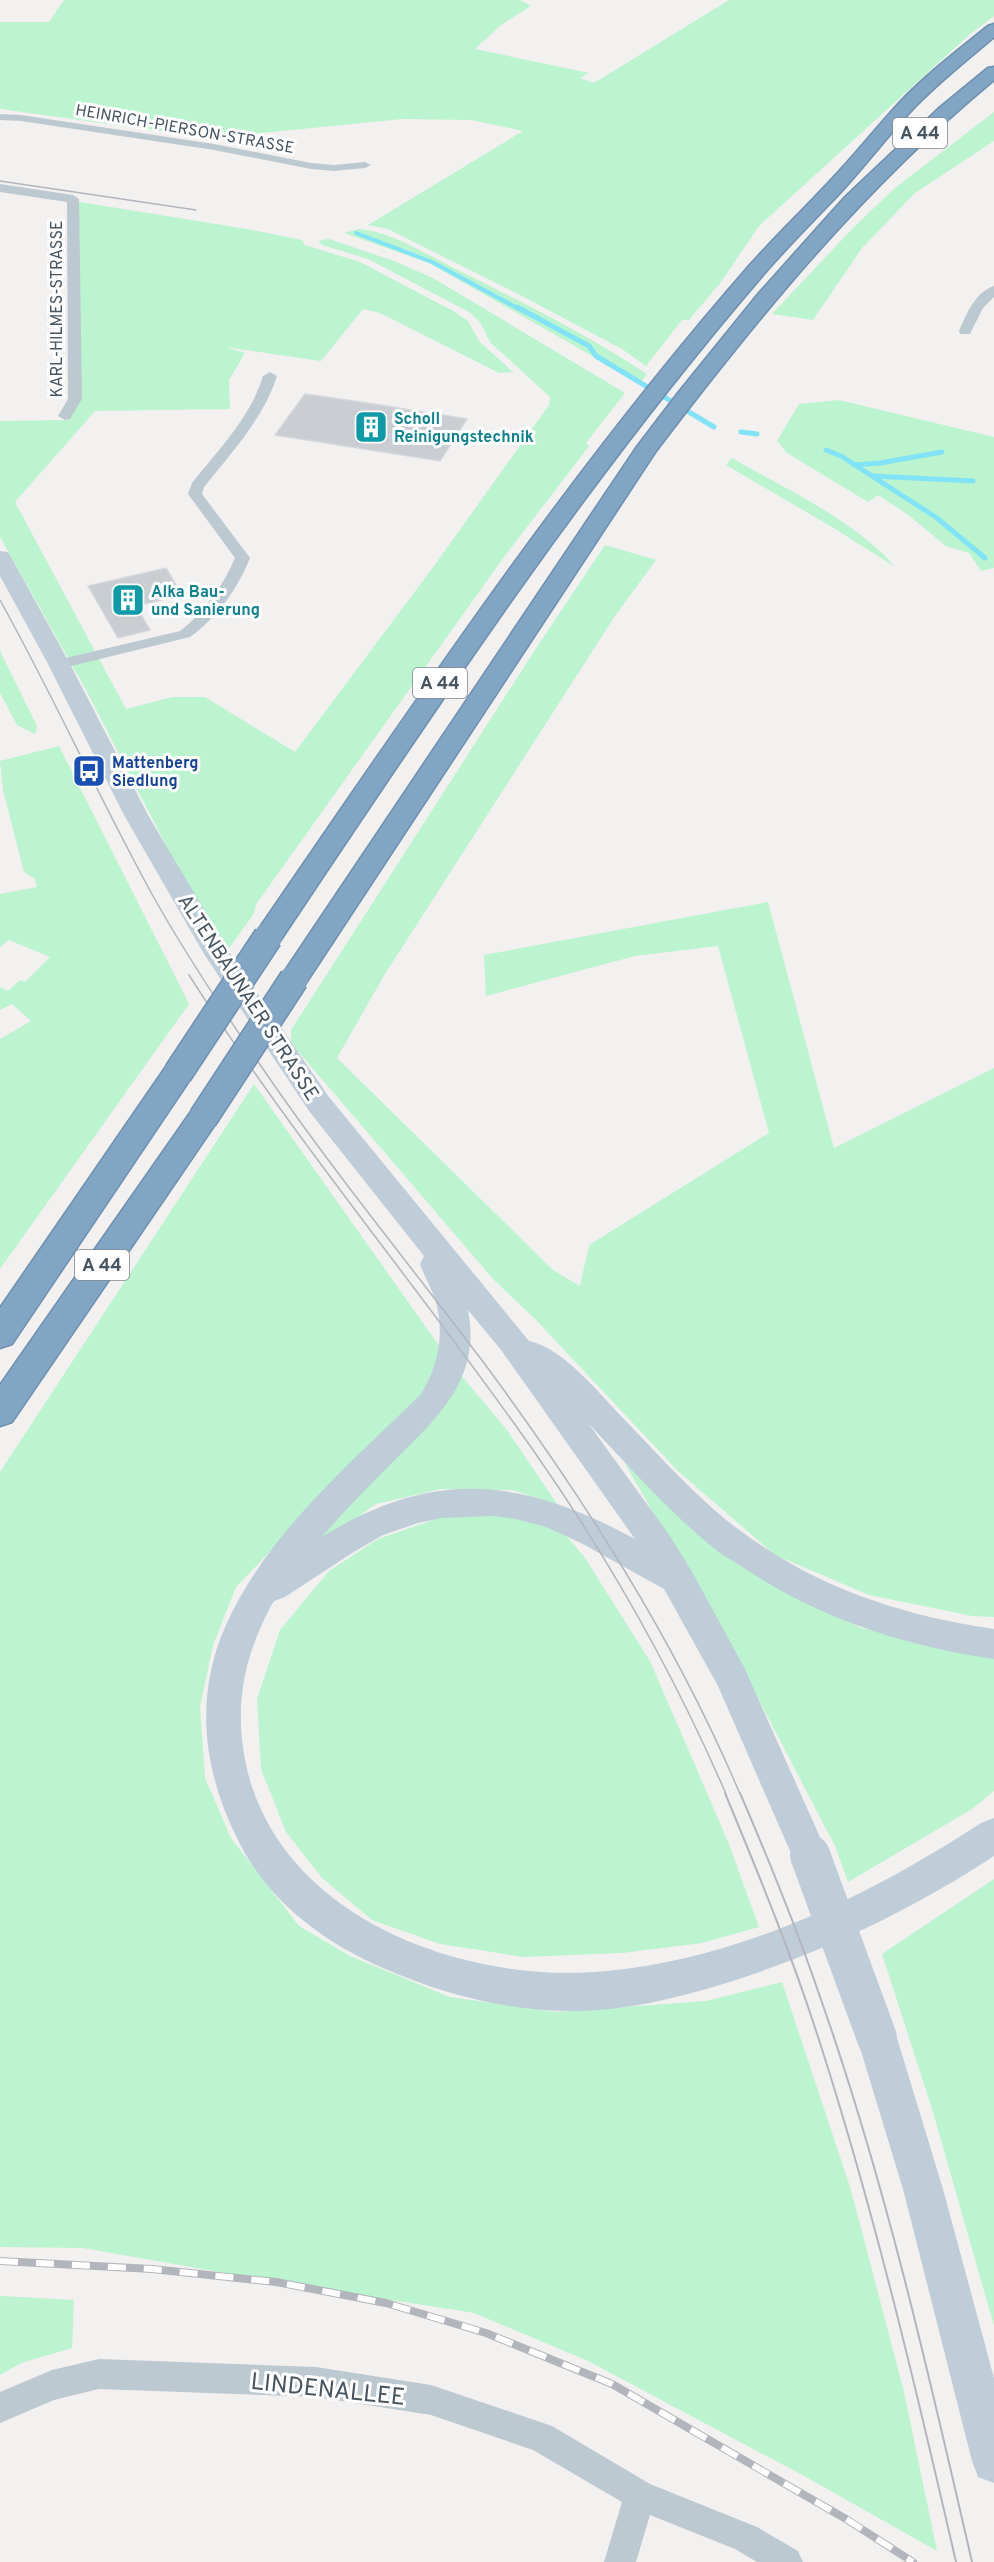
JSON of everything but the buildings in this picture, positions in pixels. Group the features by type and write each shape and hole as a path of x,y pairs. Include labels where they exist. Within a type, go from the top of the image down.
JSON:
{"highway":[{"path":"851,170 927,85 994,29"},
{"name":"A 44","path":"0,1335 451,667 681,359 758,268 851,170 949,84 994,50"},
{"name":"A 44","path":"0,1412 203,1118 647,448 704,373 781,279 852,202 919,134 994,72"},
{"path":"852,202 887,178 994,93"}],"main road":[{"name":"ALTENBAUNAER STRASSE","path":"0,557 59,664 136,815 217,954 319,1104 512,1341"},
{"path":"431,1244 438,1277 448,1291 455,1326 454,1353 443,1387 432,1403 309,1527 260,1596 242,1629 229,1666 222,1714 224,1755 237,1798 254,1838 279,1873 311,1904 345,1929 382,1949 417,1963 466,1979 516,1987 578,1992 656,1984 755,1957 803,1938 906,1891 952,1864 994,1835"},
{"path":"512,1341 613,1480 679,1580 732,1678 810,1855 877,2038 923,2189 994,2461"},
{"path":"512,1341 564,1377 660,1477 722,1536 778,1573 845,1607 893,1624 945,1637 994,1644"},
{"path":"260,1596 351,1536 386,1519 421,1508 471,1502 512,1504 541,1511 607,1540 679,1580"}],"street":[{"name":"HEINRICH-PIERSON-STRASSE","path":"0,117 185,142 322,168 365,165"},
{"name":"KARL-HILMES-STRASSE","path":"0,188 73,199 75,399 64,416"},
{"path":"965,331 977,306 994,290"},
{"path":"59,664 185,634 195,628 224,590 243,558 195,494 196,486 255,412 264,397 270,376"},
{"name":"LINDENALLEE","path":"0,2408 52,2385 99,2374 316,2382 431,2400 541,2437 640,2494 746,2538 787,2562"},
{"path":"620,2562 640,2494"}],"green space":[{"path":"64,0 520,0 531,6 501,25 475,49 589,73 580,78 594,83 729,0 994,0 994,16 970,34 759,226 721,282 689,320 682,320 646,366 622,349 520,295 388,229 368,225 523,131 471,120 403,119 211,138 0,109 0,22 49,22"},
{"path":"994,112 994,141 915,193 862,248 813,320 772,314 855,226 895,188"},
{"path":"77,203 302,240 305,245 360,262 468,321 480,342 513,372 499,373 380,313 363,309 321,361 225,347 245,353 229,380 230,409 95,411 15,502 126,709 172,697 205,697 295,752 434,566 549,405 550,397 490,342 480,322 469,312 368,259 322,245 319,242 321,240 329,239 394,261 433,278 625,393 586,443 589,446 504,557 257,903 253,915 227,951 185,882 86,690 0,537 0,421 68,420 81,399"},
{"path":"359,229 395,238 418,249 575,331 647,374 640,383 429,263 344,233"},
{"path":"839,400 994,437 994,568 981,571 969,553 946,546 907,514 878,495 868,502 787,453 777,441 799,404"},
{"path":"732,458 840,520 879,550 895,567 726,465"},
{"path":"605,545 656,560 615,616 385,974 337,1058 553,1270 580,1286 589,1245 769,1133 718,946 635,956 486,996 484,955 768,902 834,1148 994,1068 994,1617 972,1616 869,1595 775,1555 678,1471 536,1320 493,1279 291,1043 291,1030"},
{"path":"0,651 37,726 35,734 17,725 0,693"},
{"path":"59,746 189,1004 0,1269 0,1039 31,1021 12,1004 0,1010 0,987 8,991 20,980 25,982 50,957 9,940 0,947 0,894 37,887 35,879 24,872 3,790 0,761"},
{"path":"254,1084 440,1347 430,1386 236,1587 213,1645 200,1707 205,1778 231,1838 299,1926 350,1956 450,1997 556,2012 706,2001 782,1982 851,2190 904,2392 937,2551 806,2477 588,2361 474,2313 276,2282 83,2248 0,2247 0,1472"},
{"path":"461,1375 507,1430 557,1504 512,1490 441,1489 376,1504 313,1548 340,1511"},
{"path":"624,1462 669,1505 778,1588 861,1628 929,1644 994,1655 994,1791 972,1809 848,1882 835,1846 735,1654"},
{"path":"454,1513 507,1515 563,1532 585,1558 650,1661 729,1844 759,1927 702,1943 622,1953 524,1957 440,1944 372,1920 322,1878 286,1832 261,1769 257,1699 280,1630 329,1571 378,1539"},
{"path":"994,1879 994,2326 933,2112 882,1954"},
{"path":"0,2296 74,2300 72,2348 21,2363 0,2375"}],"waterway":[{"path":"356,233 432,262 519,309"},
{"path":"517,307 589,346 596,356 714,427"},
{"path":"741,432 757,434"},
{"path":"826,450 855,465"},
{"path":"855,465 942,452"},
{"path":"855,465 937,518 985,558"},
{"path":"873,476 973,481"}],"tram line":[{"path":"0,181 196,210"},
{"path":"0,600 133,859 192,962 289,1107 484,1363 557,1465 657,1625 740,1794"},
{"path":"189,975 314,1156 490,1390 561,1491 613,1574 662,1661 726,1794"},
{"path":"725,1793 799,1980 840,2107 894,2301 956,2562"},
{"path":"740,1793 809,1966 864,2132 903,2274 972,2562"}],"railway":[{"path":"0,2261 152,2269 276,2282 386,2303 486,2333 612,2384 846,2519 913,2562"}],"place":[{"name":"Scholl Reinigungstechnik","path":"371,427"},
{"name":"Alka Bau- und Sanierung","path":"128,600"},
{"name":"Mattenberg Siedlung","path":"89,771"}]}
